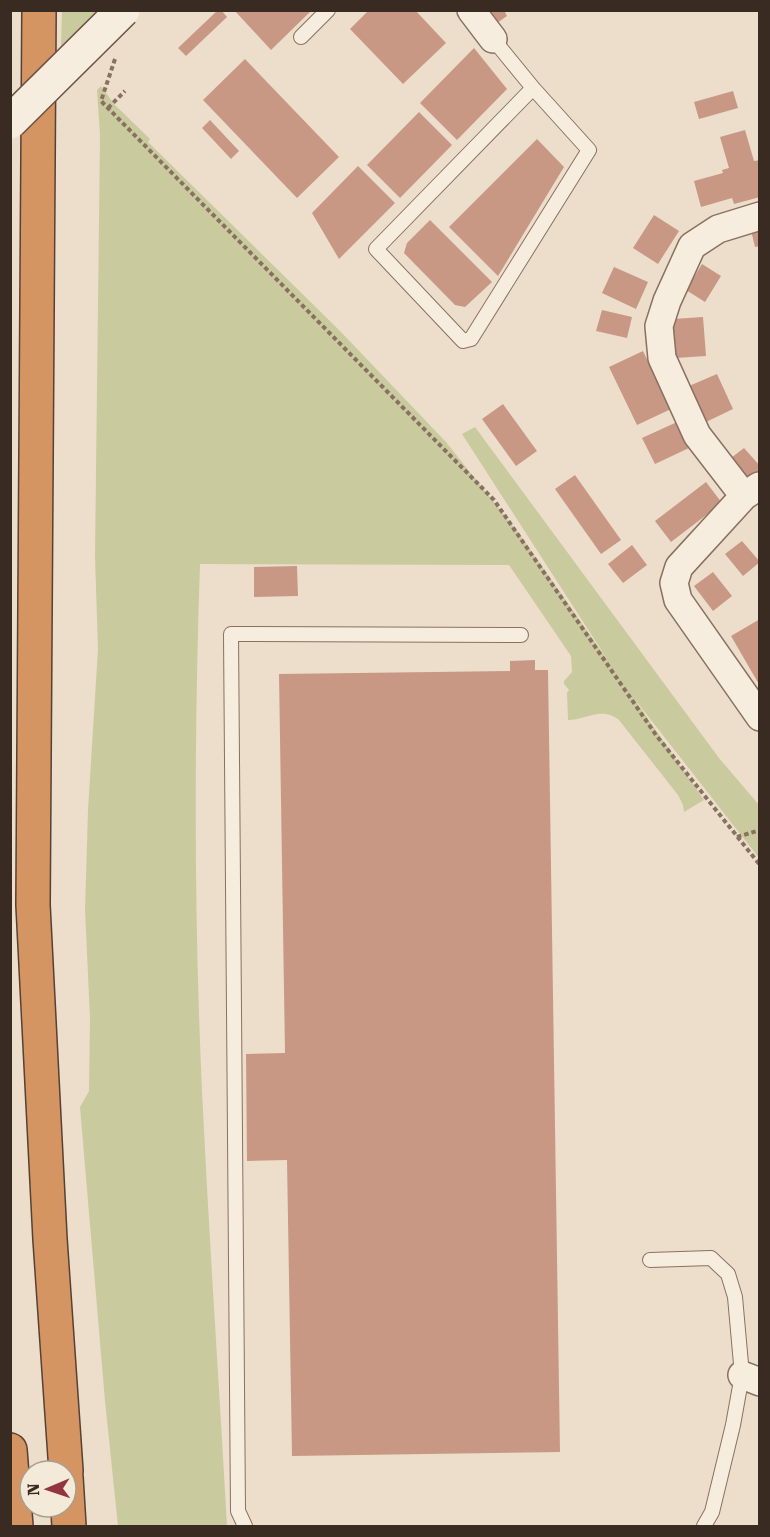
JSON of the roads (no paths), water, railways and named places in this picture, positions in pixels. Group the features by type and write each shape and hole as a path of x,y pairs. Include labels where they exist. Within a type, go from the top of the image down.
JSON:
{"highway":[{"path":"39,10 33,905 50,1239 65,1459"},
{"path":"10,1450 16,1527"}],"street":[{"path":"10,122 123,10"},
{"path":"471,10 493,39"},
{"path":"759,216 718,229 692,246 667,300 659,326 662,358 697,435 752,490 679,567 674,583 678,600 759,717"}],"lane":[{"path":"301,37 328,10"},
{"path":"493,39 589,150 471,339 463,341 376,249 533,88"},
{"path":"245,1527 238,1511 231,634 521,635"},
{"path":"650,1260 711,1258 728,1274 735,1297 751,1378 733,1425 712,1512 704,1527"}]}
